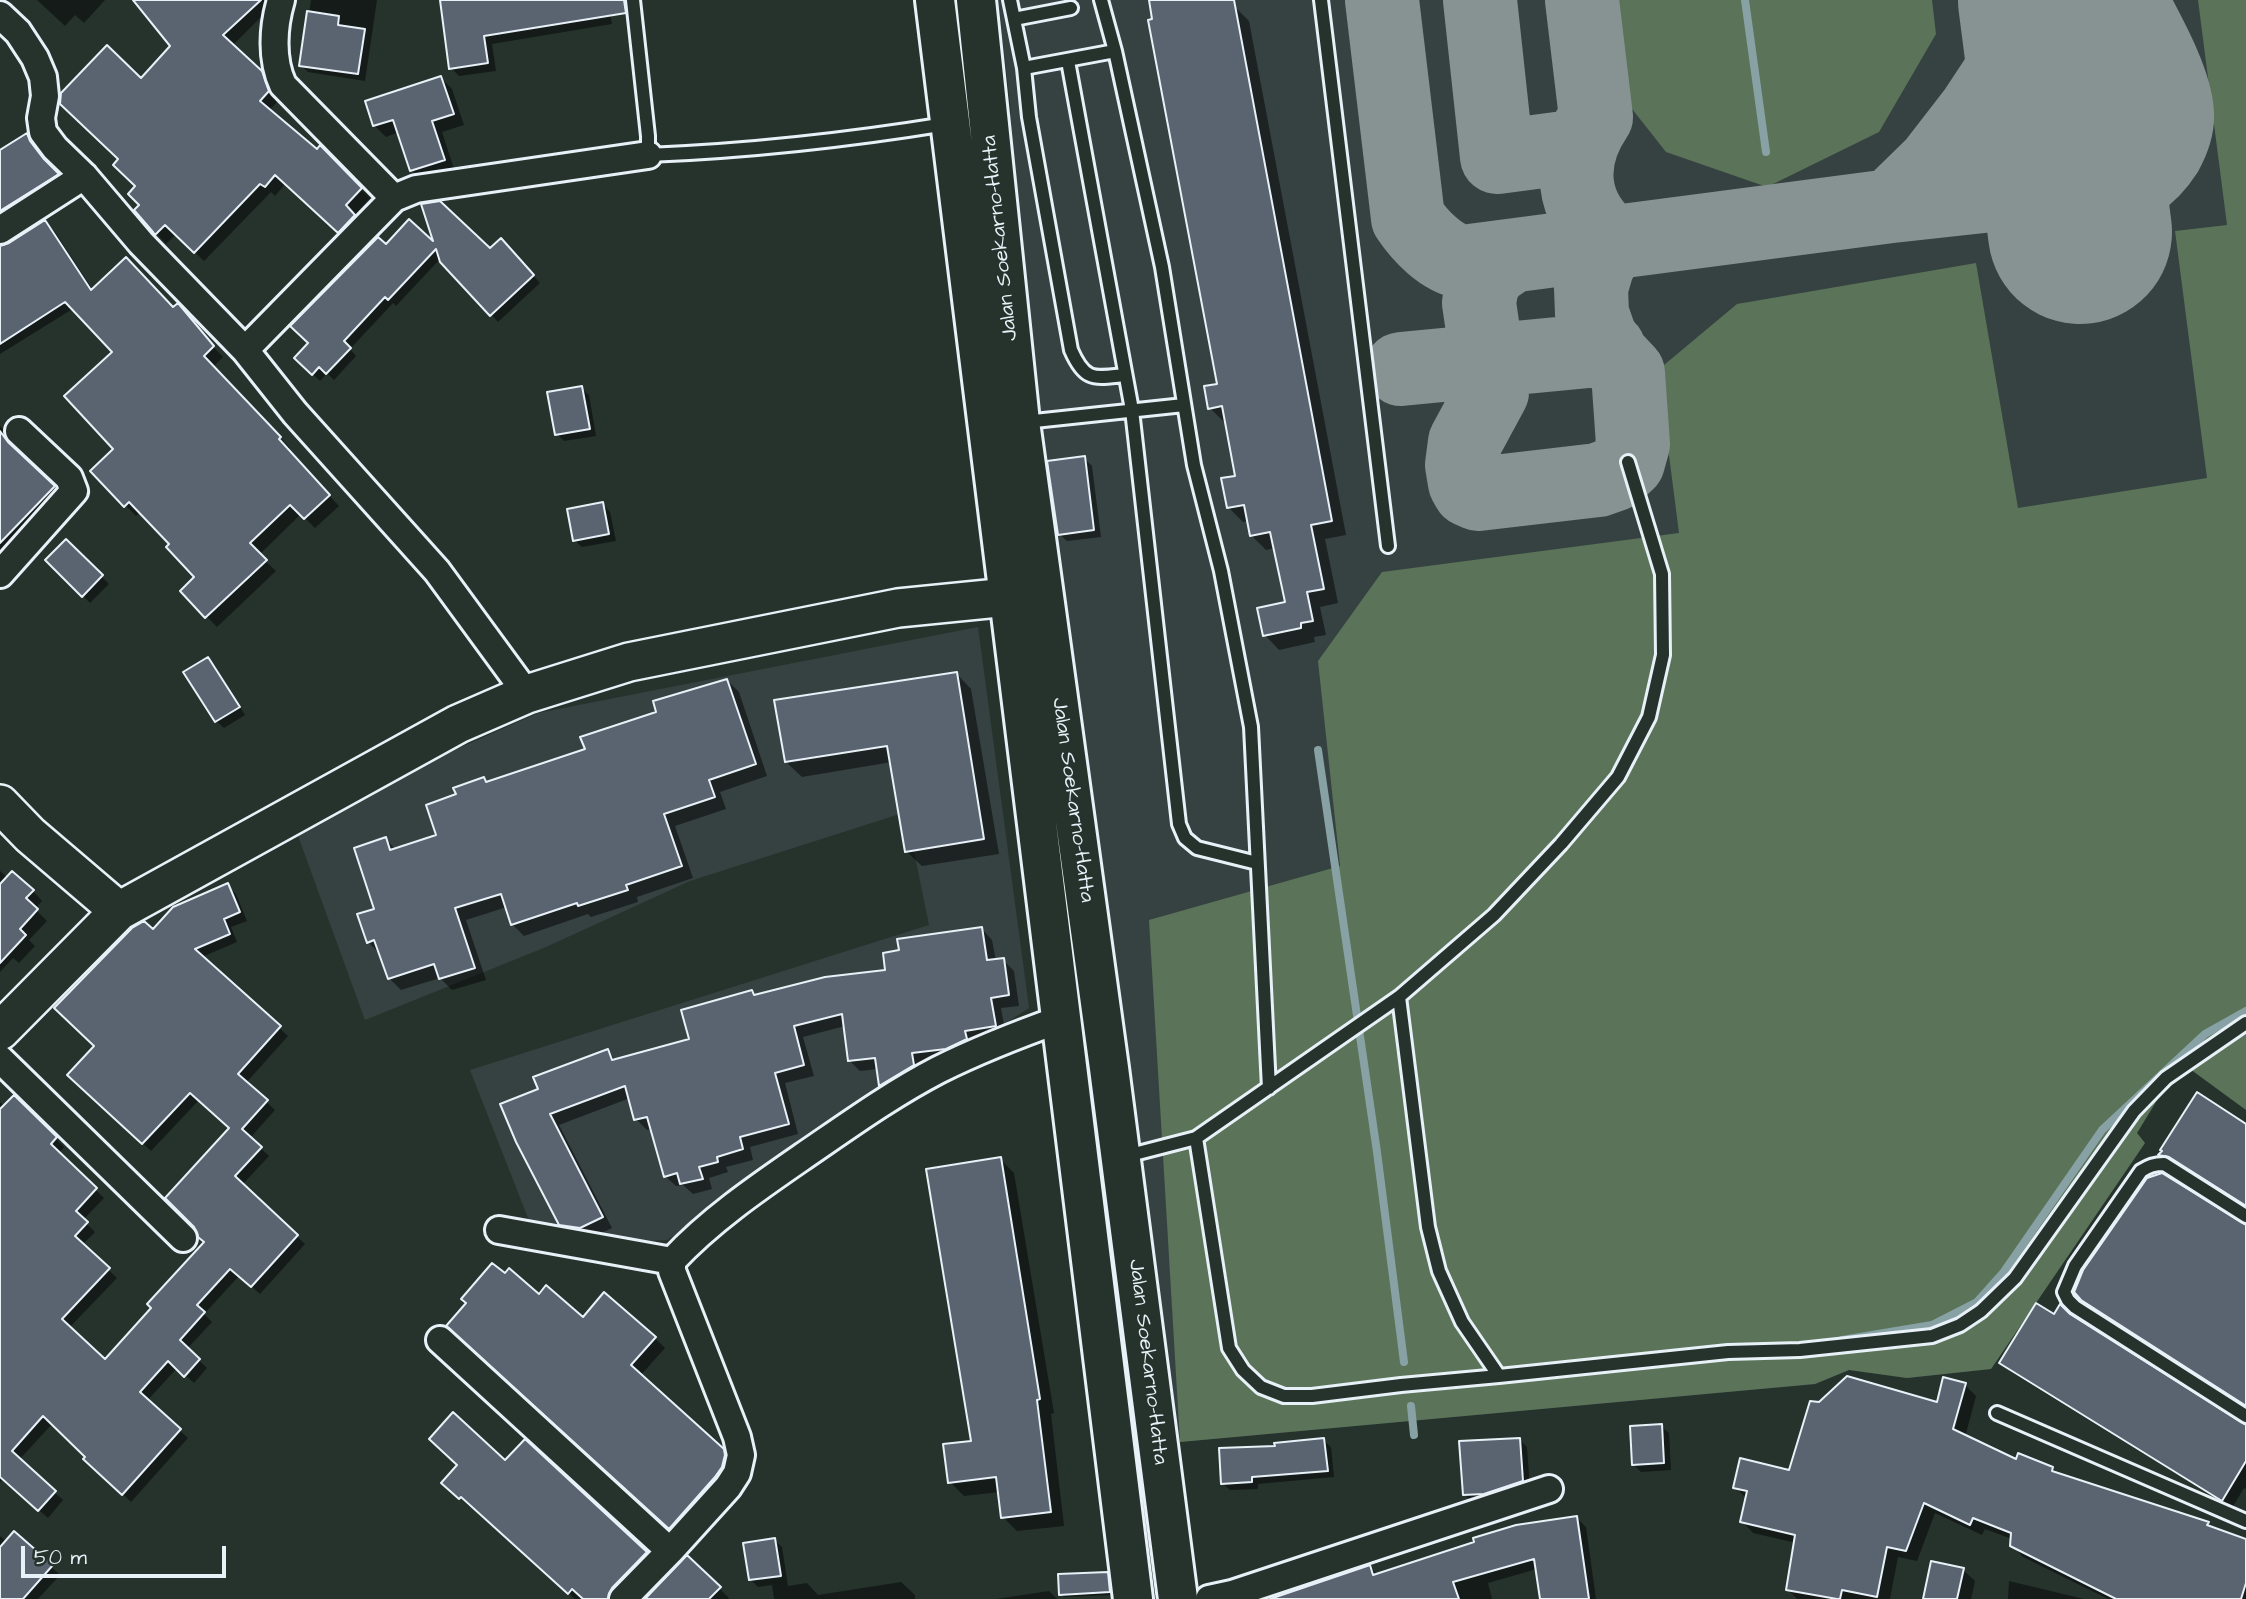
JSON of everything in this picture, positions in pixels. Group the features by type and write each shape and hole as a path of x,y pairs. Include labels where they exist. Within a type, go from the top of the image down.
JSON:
{"highway":[{"name":"Jalan Soekarno-Hatta","path":"935,0 950,124 1004,425 1026,596 1061,1019 1133,1599"},
{"name":"Jalan Soekarno-Hatta","path":"976,0 1004,425"},
{"name":"Jalan Soekarno-Hatta","path":"1026,596 1108,1055 1178,1599"}],"street":[{"path":"281,0 275,24 276,66 283,85 394,198"},
{"path":"6,29 35,58 43,77 43,132 55,148 85,176 141,243 246,350 295,413 437,570 527,694"},
{"path":"246,350 394,198 416,189 648,155"},
{"path":"0,230 85,176"},
{"path":"0,574 74,491 69,478 19,431"},
{"path":"0,1031 119,911 458,724 527,694 629,662 898,608 1026,596"},
{"path":"0,804 30,835 119,911"},
{"path":"623,1599 728,1487 737,1473 741,1455 737,1437 672,1271 672,1261 684,1248 760,1186 886,1100 937,1071 1003,1040 1061,1019"},
{"path":"0,1059 183,1238"},
{"path":"499,1230 672,1261"},
{"path":"440,1340 670,1551"},
{"path":"1209,1599 1232,1594 1549,1489"}],"lane":[{"path":"633,0 648,155 699,153 950,124"},
{"path":"1010,0 1024,68 1029,117 1071,350 1077,365 1088,375 1125,375"},
{"path":"1101,0 1115,51 1161,267 1194,466 1221,571 1251,727 1269,1088"},
{"path":"1321,0 1388,546"},
{"path":"1014,19 1071,8"},
{"path":"1024,68 1115,51"},
{"path":"1068,61 1132,410 1179,824 1185,838 1197,848 1257,863"},
{"path":"1004,425 1184,405"},
{"path":"1138,1153 1196,1138 1399,997 1494,915 1561,844 1618,777 1649,717 1663,656 1662,574 1628,462"},
{"path":"1399,997 1428,1227 1439,1271 1462,1322 1499,1376"},
{"path":"1196,1138 1229,1348 1243,1370 1261,1387 1284,1396 1312,1396 1728,1352 1800,1350 1932,1336 1960,1325 1980,1311 2015,1278 2134,1111 2166,1078 2246,1023"},
{"path":"2246,1216 2164,1164 2155,1164 2141,1171 2075,1266 2064,1292 2075,1307 2246,1416"},
{"path":"1997,1413 2246,1521"}],"shaded area":[{"path":"998,0 2246,0 2246,1110 2190,1069 2159,1097 2137,1133 2145,1143 1991,1369 1907,1378 1849,1370 1815,1384 1180,1442 1042,497 997,142 1011,112"},
{"path":"978,627 1029,1008 667,1240 539,1246 470,1070 929,925 906,812 690,881 546,947 365,1020 293,822 538,713"}],"green space":[{"path":"1613,0 1932,0 1936,34 1879,132 1767,187 1666,152 1625,100"},
{"path":"2198,0 2246,0 2246,1110 2190,1069 2159,1097 2137,1133 2145,1143 1991,1369 1907,1378 1849,1370 1815,1384 1180,1442 1149,920 1340,866 1318,661 1382,572 1679,533 1658,370 1737,304 1976,263 2018,508 2207,478 2175,231 2227,225"}],"building":[{"path":"133,0 261,0 223,35 262,71 269,91 260,101 317,149 320,145 362,188 346,205 355,215 338,233 275,175 265,187 260,184 194,253 165,225 155,235 134,210 139,205 128,194 135,186 113,165 118,159 60,104 61,93 107,45 141,78 170,46"},
{"path":"440,0 624,0 626,13 484,36 488,63 449,69"},
{"path":"1149,0 1234,0 1332,521 1311,525 1324,589 1307,592 1313,621 1301,623 1301,628 1263,636 1257,608 1285,602 1270,532 1250,536 1244,505 1227,508 1221,478 1235,476 1222,406 1208,409 1204,386 1217,384 1148,20 1152,19"},
{"path":"307,11 339,16 338,25 365,29 358,74 299,66"},
{"path":"441,76 454,114 432,121 445,160 410,171 393,120 373,126 365,101"},
{"path":"27,133 43,158 59,174 0,211 0,150"},
{"path":"440,201 490,248 501,238 534,275 490,316 440,262 436,249 388,300 385,297 344,341 351,348 326,374 319,367 312,375 294,358 308,343 290,326 378,237 386,244 409,219 433,241 421,204"},
{"path":"45,220 91,290 126,257 173,307 178,303 214,346 204,356 281,437 279,439 330,495 304,519 290,505 250,543 267,560 205,618 180,591 194,577 166,547 169,544 129,502 124,507 90,471 113,449 64,396 112,352 65,302 0,344 0,246"},
{"path":"582,386 590,429 555,435 547,392"},
{"path":"0,431 8,442 55,486 0,543"},
{"path":"1085,456 1094,530 1058,535 1047,461"},
{"path":"603,502 609,534 573,541 567,509"},
{"path":"66,539 103,575 82,597 45,560"},
{"path":"208,657 240,707 215,722 183,672"},
{"path":"957,672 984,839 905,852 887,746 785,762 774,700"},
{"path":"727,679 756,764 709,780 715,797 664,814 682,866 626,885 628,890 578,906 577,903 511,925 501,894 455,908 475,968 439,979 434,964 388,979 374,940 367,943 357,914 374,909 354,848 386,837 390,850 436,835 426,805 456,794 453,788 484,777 486,782 585,749 580,737 656,712 653,701"},
{"path":"12,871 34,890 26,898 38,909 20,929 26,935 0,963 0,884"},
{"path":"228,883 240,912 224,919 230,934 195,949 281,1026 238,1074 268,1100 242,1129 262,1147 235,1176 298,1235 251,1287 230,1269 197,1305 205,1312 180,1340 200,1359 184,1377 168,1361 140,1392 181,1429 122,1495 83,1459 85,1457 43,1416 12,1451 56,1491 38,1511 0,1477 0,1109 14,1095 57,1137 51,1144 97,1188 76,1211 88,1222 75,1236 110,1268 62,1319 105,1359 151,1308 147,1304 204,1242 198,1237 194,1227 165,1198 229,1128 190,1093 142,1144 67,1075 94,1046 54,1008 132,928 144,921 153,929 173,907"},
{"path":"982,927 987,960 1004,958 1009,995 991,998 996,1026 965,1031 967,1039 946,1049 912,1053 914,1065 879,1086 875,1058 848,1061 842,1014 794,1026 804,1065 775,1073 789,1124 740,1137 743,1149 717,1157 718,1162 699,1167 703,1179 680,1184 677,1173 664,1177 647,1117 634,1120 625,1086 550,1114 603,1217 580,1228 559,1225 516,1142 500,1104 538,1089 533,1077 608,1049 612,1060 689,1039 681,1010 752,990 754,995 825,977 885,970 883,953 899,950 897,939"},
{"path":"2197,1092 2246,1124 2246,1206 2169,1157 2158,1155"},
{"path":"1001,1157 1040,1399 1037,1400 1051,1512 1001,1518 996,1477 948,1483 943,1444 971,1441 926,1169"},
{"path":"2162,1173 2246,1225 2246,1406 2081,1300 2074,1292 2083,1270 2147,1178"},
{"path":"492,1263 505,1273 509,1268 539,1294 546,1285 583,1317 604,1292 656,1337 631,1365 724,1449 725,1455 722,1467 715,1477 669,1529 446,1326 466,1303 461,1299"},
{"path":"2036,1303 2054,1314 2060,1304 2070,1314 2246,1425 2246,1461 2222,1501 1999,1363"},
{"path":"1847,1376 1937,1402 1943,1377 1966,1383 1953,1429 2016,1459 2018,1453 2053,1467 2052,1471 2209,1522 2207,1525 2246,1539 2246,1583 2241,1599 2116,1599 2010,1546 2011,1533 1973,1518 1970,1525 1924,1503 1906,1551 1887,1547 1877,1597 1842,1590 1840,1599 1837,1599 1786,1590 1795,1535 1740,1522 1747,1491 1733,1488 1740,1458 1789,1470 1810,1401 1819,1402"},
{"path":"453,1412 505,1460 525,1439 647,1552 612,1588 608,1599 583,1599 572,1589 568,1594 461,1497 459,1499 441,1483 457,1465 429,1439"},
{"path":"1662,1424 1664,1463 1632,1465 1630,1426"},
{"path":"1324,1438 1328,1471 1252,1477 1252,1482 1221,1484 1219,1448 1275,1446 1274,1443"},
{"path":"1520,1438 1523,1481 1484,1494 1463,1495 1459,1441"},
{"path":"1577,1516 1589,1599 1540,1599 1534,1559 1453,1582 1459,1599 1270,1599 1370,1565 1373,1575 1474,1542 1473,1538 1516,1525"},
{"path":"14,1531 53,1565 23,1599 0,1599 0,1547"},
{"path":"775,1538 781,1576 749,1580 743,1543"},
{"path":"687,1555 721,1587 709,1599 645,1599"},
{"path":"1931,1561 1964,1568 1957,1599 1923,1599"},
{"path":"1108,1572 1110,1592 1059,1595 1058,1574"}],"waterway":[{"path":"1745,0 1766,152"},
{"path":"1318,750 1377,1152 1404,1362"},
{"path":"1842,1340 1932,1325 1977,1302 2003,1273 2102,1130 2205,1034 2246,1011"},
{"path":"1411,1406 1414,1435"}],"taxiway":[{"path":"1382,0 1408,218 1432,245 1455,260 1463,262 1992,195 2075,196"},
{"path":"1480,0 1497,157 1580,146"},
{"path":"1510,257 1491,270 1482,285 1479,303 1492,392 1465,442 1462,465 1465,483 1469,490 1478,494 1598,480 1615,474 1628,462 1633,444 1628,373 1600,337 1592,314 1591,288 1598,264 1612,242 1588,215 1577,184 1580,150 1596,117 1582,0"},
{"path":"2054,0 2053,21 2048,33 2010,81 2005,93 2004,120 2016,152 2031,170 2060,190 2081,196 2122,189 2146,176 2166,153 2176,128 2177,113 2171,85 2131,0"},
{"path":"1891,206 1934,164 1975,111 2012,51"},
{"path":"1401,369 1609,349"}],"runway":[{"path":"2050,0 2080,232"}]}
